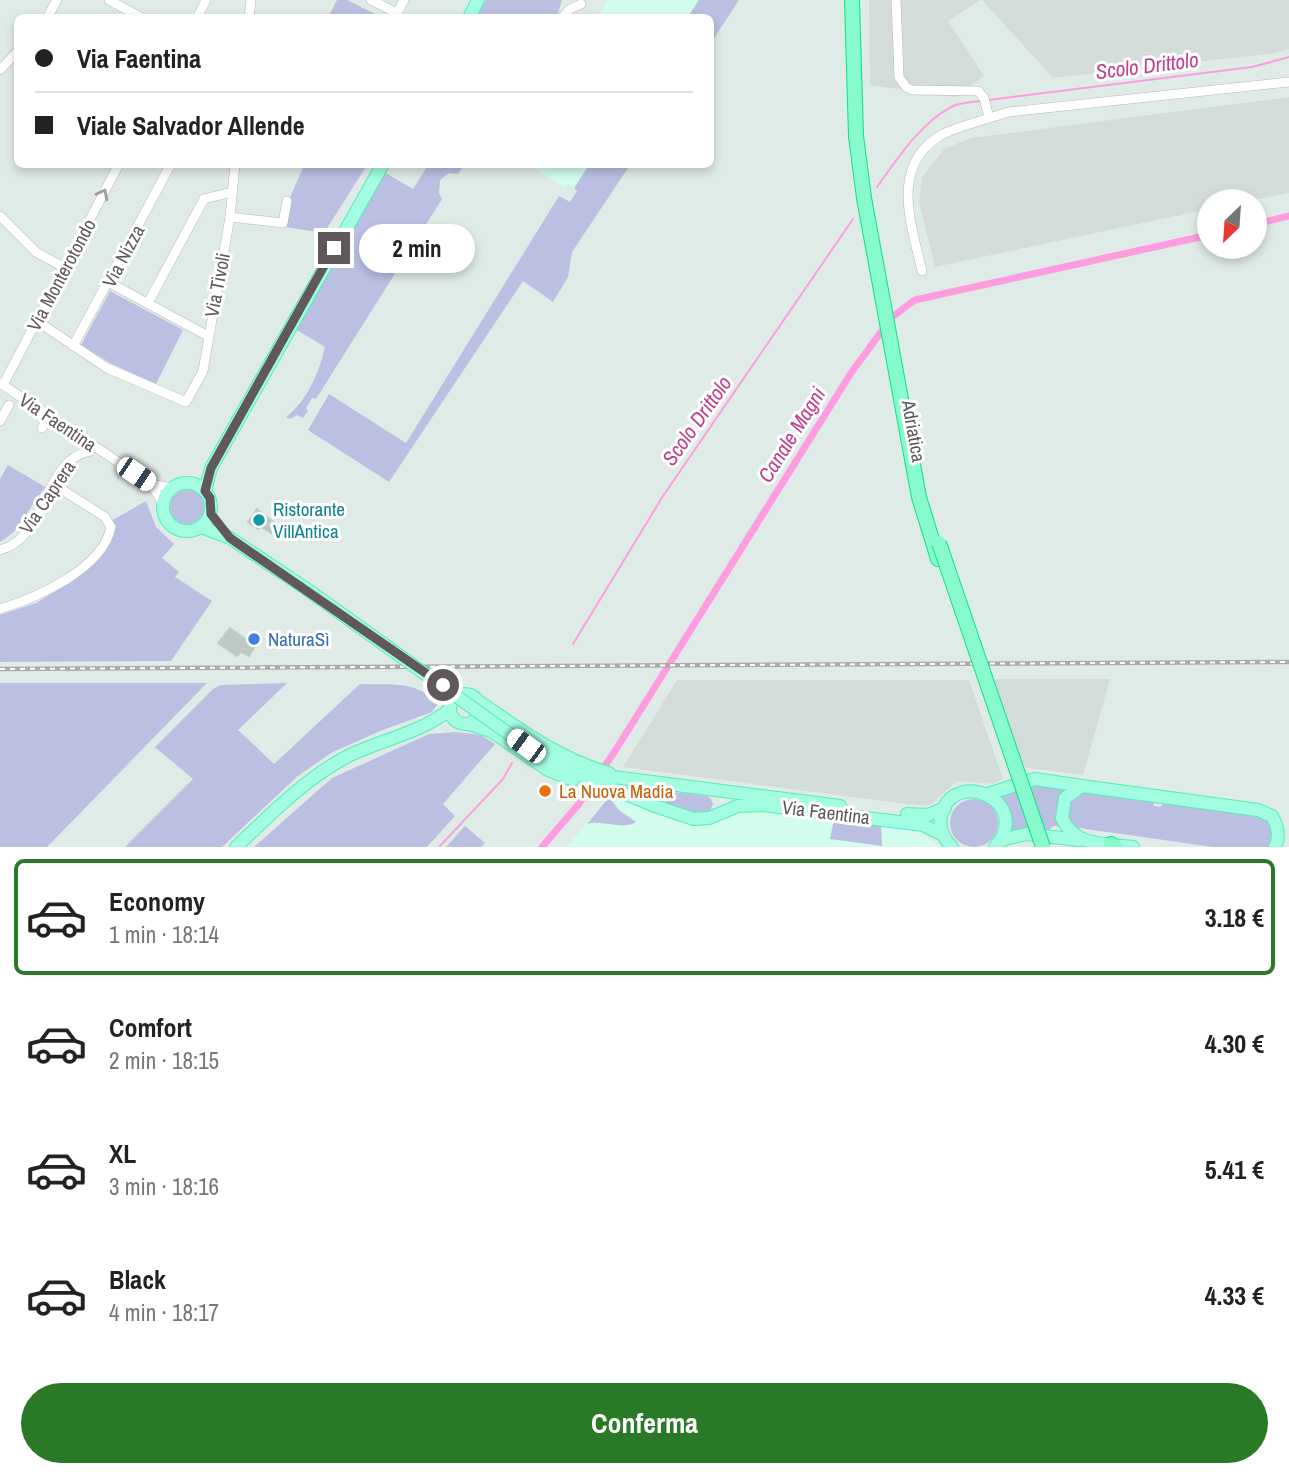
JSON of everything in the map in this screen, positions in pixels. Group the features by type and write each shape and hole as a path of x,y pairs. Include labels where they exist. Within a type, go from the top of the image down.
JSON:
{"highway":[{"name":"Adriatica","path":"852,0 856,136 922,478 940,543 1043,847"},
{"name":"Adriatica","path":"859,0 863,126 882,275 919,497 1035,847"}],"main road":[{"path":"205,491 211,468 381,168"},
{"path":"191,483 205,491 210,498 211,514 201,527 194,531 178,530 166,520 163,504 172,488 191,483 211,468"},
{"name":"Via Faentina","path":"211,514 230,538"},
{"name":"Via Faentina","path":"201,527 230,538 308,590 526,746 583,775 610,782 650,782 917,815 928,815 945,808 952,799 966,792 988,794"},
{"path":"236,847 329,766 383,740 424,726 450,709 456,697 462,695 478,701 583,775"},
{"path":"424,726 463,723 478,718 481,709 478,701"},
{"path":"450,709 452,717 491,732 548,770 583,775"},
{"path":"998,844 1006,824 1001,807 988,794 1035,779 1258,810 1272,816 1289,830"},
{"name":"Via Faentina","path":"610,782 649,810 694,819 709,818 738,806 762,804 923,825 943,835"},
{"path":"684,786 690,791 707,794 717,806"},
{"path":"1082,786 1071,791 1061,808 1066,828 1084,841"},
{"path":"709,818 717,806 712,789"},
{"path":"945,808 941,823 943,835 952,847"},
{"path":"1272,816 1278,832 1275,847"},
{"path":"998,844 1026,834 1133,847"}],"street":[{"path":"110,0 135,14"},
{"path":"371,0 397,13 404,0"},
{"path":"567,0 584,2"},
{"path":"896,0 899,77 906,87 912,90 971,89 982,95 989,118"},
{"path":"565,14 584,2"},
{"path":"0,69 14,55"},
{"path":"922,271 906,201 909,177 916,159 926,147 944,134 1009,112 1289,82"},
{"name":"Via Monterotondo","path":"1,384 117,168"},
{"name":"Via Nizza","path":"74,346 169,168"},
{"name":"Via Tivoli","path":"74,346 107,368 186,402 203,371 230,216 235,168"},
{"path":"148,303 204,199 232,192"},
{"path":"230,216 284,223 287,201"},
{"path":"0,216 36,253 65,268"},
{"path":"108,282 208,336"},
{"path":"37,321 74,346"},
{"name":"Via Faentina","path":"1,384 150,484 163,504"},
{"path":"0,421 9,405"},
{"path":"42,428 50,417"},
{"name":"Via Caprera","path":"0,550 10,547 32,526 52,484 78,453 90,451 94,446"},
{"path":"0,609 65,581 88,563 109,536 111,527 105,517 52,484"},
{"name":"Via Faentina","path":"150,484 172,488"}],"shaded area":[{"path":"337,0 347,0 375,14 330,14"},
{"path":"486,0 562,0 558,14 478,14"},
{"path":"608,0 699,0 690,14 599,14"},
{"path":"699,0 739,0 714,38 714,14 690,14"},
{"path":"869,0 980,0 948,21 984,76 955,97 870,85"},
{"path":"982,0 1289,0 1289,49 1276,53 1053,78"},
{"path":"1289,97 1289,193 1267,197 1267,189 1197,189 1197,212 935,267 919,203 922,177 944,149 971,138"},
{"path":"303,168 365,168 324,233 285,227 289,200"},
{"path":"426,168 462,168 458,174 449,173 440,180 439,193 442,199 316,399 312,398 306,408 308,411 303,418 297,415 290,419 286,417 301,402 312,385 325,347 295,329 384,172 413,189"},
{"path":"534,168 591,168 577,190 567,184 565,188"},
{"path":"587,168 628,168 572,252 568,277 553,302 523,281 389,482 308,430 329,394 406,443 559,196 570,202 577,191 574,188"},
{"path":"110,291 183,330 156,384 112,364 81,345"},
{"path":"8,465 45,487 14,532 0,542 0,479"},
{"path":"187,490 199,495 204,507 199,519 187,524 175,519 170,507 175,495"},
{"path":"146,501 156,527 174,544 162,558 179,572 175,577 212,601 171,661 0,662 0,615 36,603 77,578 94,561 111,521"},
{"path":"993,679 1110,679 1083,775 1022,767"},
{"path":"677,680 969,680 1003,779 994,784 957,781 930,805 914,805 623,767"},
{"path":"0,683 207,683 47,847 0,847"},
{"path":"287,683 238,730 274,764 360,684 411,687 439,702 432,712 331,753 298,776 222,847 125,847 193,779 155,747 213,689 221,685"},
{"path":"456,732 481,735 495,744 443,804 455,816 427,847 254,847 332,778 429,734"},
{"path":"1030,784 1070,789 1062,827 1054,826 1047,831 1008,830 998,797"},
{"path":"673,792 707,796 713,804 709,813 699,814 665,806 667,797 671,797"},
{"path":"1079,792 1153,800 1154,806 1160,807 1166,801 1259,814 1273,823 1271,847 1213,847 1079,828 1078,832 1069,825 1065,805"},
{"path":"609,795 672,819 708,822 735,810 760,806 913,827 941,847 567,847"},
{"path":"609,797 619,810 636,822 625,825 587,824"},
{"path":"974,799 991,806 998,823 991,840 974,847 957,840 950,823 957,806"},
{"path":"838,820 881,825 882,846 830,839 833,824"},
{"path":"465,826 485,843 481,847 446,847"}],"building":[{"name":"Ristorante VillAntica","path":"257,509 277,525 271,533 248,522"},
{"path":"230,628 255,646 249,656 241,652 237,656 218,643"}],"waterway":[{"name":"Scolo Drittolo","path":"989,100 1252,67 1289,57"},
{"name":"Scolo Drittolo","path":"877,187 910,142 930,122 953,106 980,101"},
{"name":"Canale Magni","path":"1267,221 1289,216"},
{"name":"Scolo Drittolo","path":"573,644 663,496 853,219"},
{"name":"Canale Magni","path":"542,847 578,805 615,751 851,373 892,317 915,300 1197,238"},
{"name":"Scolo Drittolo","path":"439,847 503,779 512,763"}],"railway":[{"path":"0,669 1289,662"}],"place":[{"name":"Ristorante VillAntica","path":"259,520"},
{"name":"NaturaSì","path":"254,639"},
{"name":"La Nuova Madia","path":"545,791"}],"route":[{"path":"334,248 211,468 205,491 210,498 211,514 230,538 443,685"}]}
